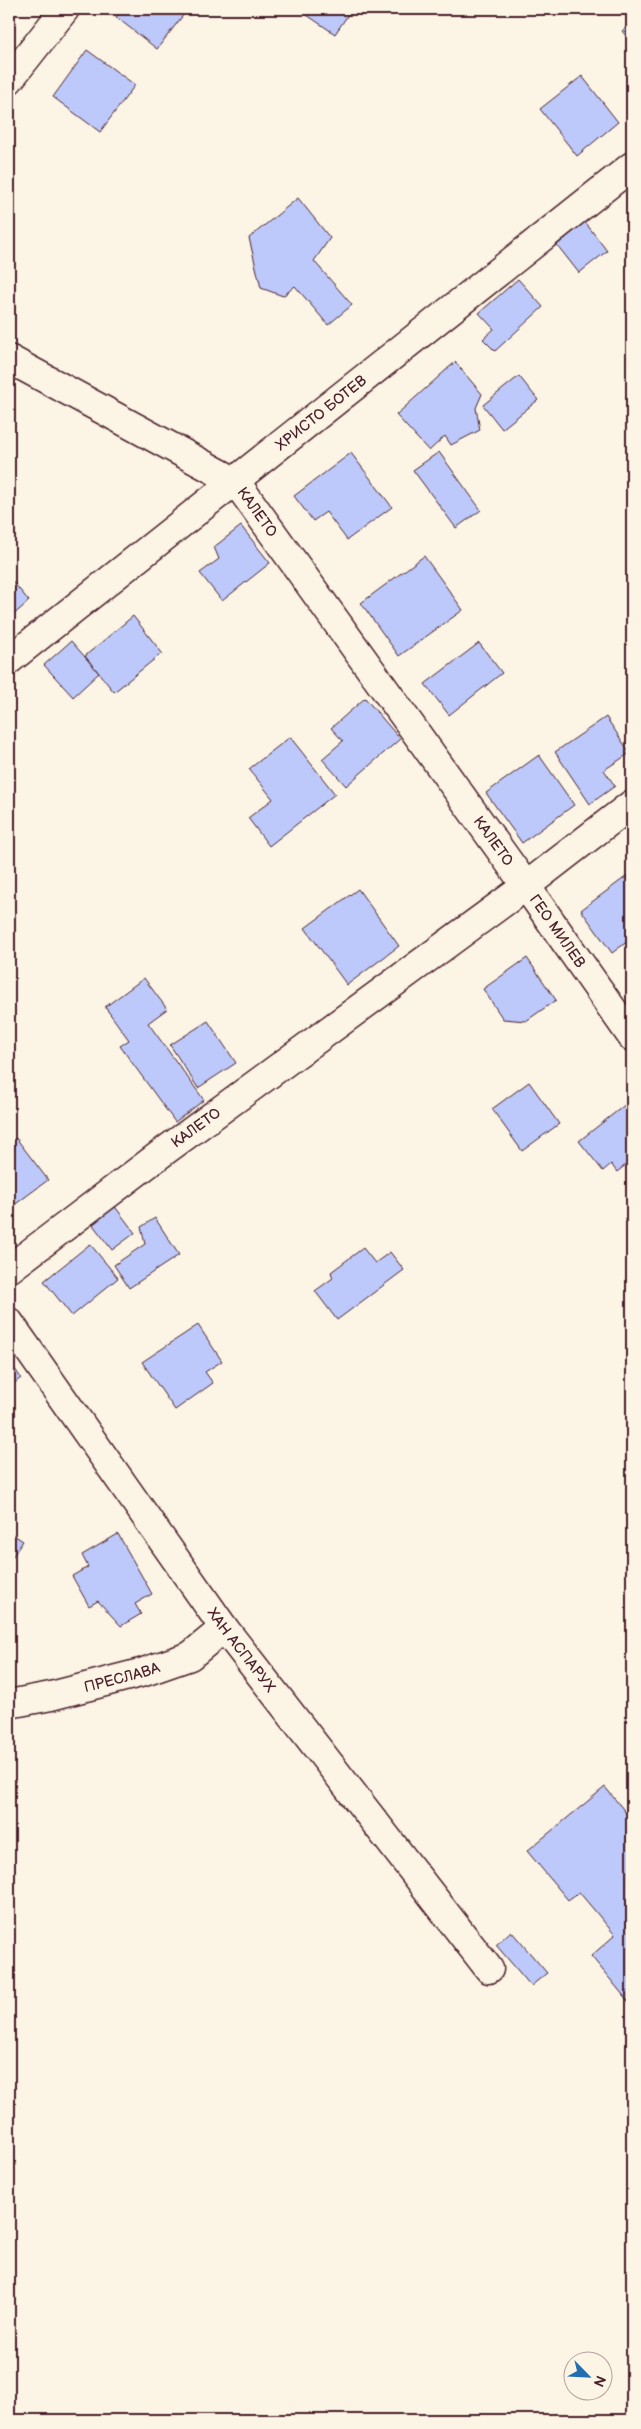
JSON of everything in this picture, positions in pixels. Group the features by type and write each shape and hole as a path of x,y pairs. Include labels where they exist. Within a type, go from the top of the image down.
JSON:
{"street":[{"path":"9,80 65,9"},
{"name":"ХРИСТО БОТЕВ","path":"9,660 236,482 632,166"},
{"name":"КАЛЕТО","path":"9,359 236,482 526,886 166,1150 9,1270"},
{"name":"ГЕО МИЛЕВ","path":"632,804 526,886 632,1037"},
{"name":"ХАН АСПАРУХ","path":"9,1322 224,1628 489,1969"},
{"name":"ПРЕСЛАВА","path":"9,1704 51,1696 144,1672 190,1656 224,1628"}],"building":[{"path":"122,9 188,9 157,49 116,17"},
{"path":"298,9 352,9 335,34"},
{"path":"632,22 632,43 622,31"},
{"path":"87,50 135,85 100,132 53,97"},
{"path":"582,76 618,122 577,156 540,109"},
{"path":"298,198 330,238 314,261 352,305 328,325 295,286 283,296 261,288 249,238"},
{"path":"585,222 607,251 579,273 557,245"},
{"path":"518,279 543,307 495,351 483,339 494,329 479,313"},
{"path":"455,362 482,394 476,408 480,430 451,445 445,436 429,451 396,415"},
{"path":"519,376 538,400 502,429 483,405"},
{"path":"439,452 481,510 456,528 413,470"},
{"path":"351,453 392,507 347,540 326,512 313,521 294,496"},
{"path":"241,526 270,563 222,601 200,573 219,559 214,547"},
{"path":"424,556 463,610 399,656 361,603"},
{"path":"9,577 29,601 9,619"},
{"path":"133,616 162,653 114,692 85,656"},
{"path":"71,641 99,673 73,697 44,665"},
{"path":"479,643 502,673 449,715 425,684"},
{"path":"365,698 400,739 346,786 322,759 343,741 331,728"},
{"path":"606,717 630,753 604,770 615,786 590,804 555,752"},
{"path":"290,737 335,794 269,846 248,818 273,799 249,769"},
{"path":"539,755 574,805 522,843 486,793"},
{"path":"627,876 632,883 632,938 612,953 581,910"},
{"path":"358,889 399,946 347,985 305,928"},
{"path":"527,958 556,1000 526,1021 503,1019 483,989"},
{"path":"144,978 167,1009 148,1023 204,1100 175,1122 120,1046 129,1040 105,1007"},
{"path":"208,1021 236,1063 198,1088 170,1045"},
{"path":"529,1082 559,1124 522,1151 492,1109"},
{"path":"626,1104 632,1111 632,1160 617,1172 611,1164 603,1171 579,1141"},
{"path":"16,1138 48,1180 9,1209 9,1143"},
{"path":"113,1204 135,1233 112,1250 90,1221"},
{"path":"155,1218 179,1255 129,1288 114,1265 145,1244 141,1227"},
{"path":"90,1244 118,1278 72,1316 44,1281"},
{"path":"363,1248 375,1263 390,1252 404,1270 337,1320 315,1291 333,1278 331,1272"},
{"path":"198,1325 222,1361 205,1372 213,1383 175,1410 142,1362"},
{"path":"9,1360 21,1378 9,1387"},
{"path":"9,1532 23,1541 9,1562"},
{"path":"118,1534 152,1594 135,1604 141,1614 121,1626 98,1601 89,1606 72,1576 88,1567 82,1555"},
{"path":"605,1787 632,1820 632,2006 591,1956 615,1935 579,1892 568,1900 527,1851"},
{"path":"511,1931 547,1973 531,1986 496,1945"}]}
